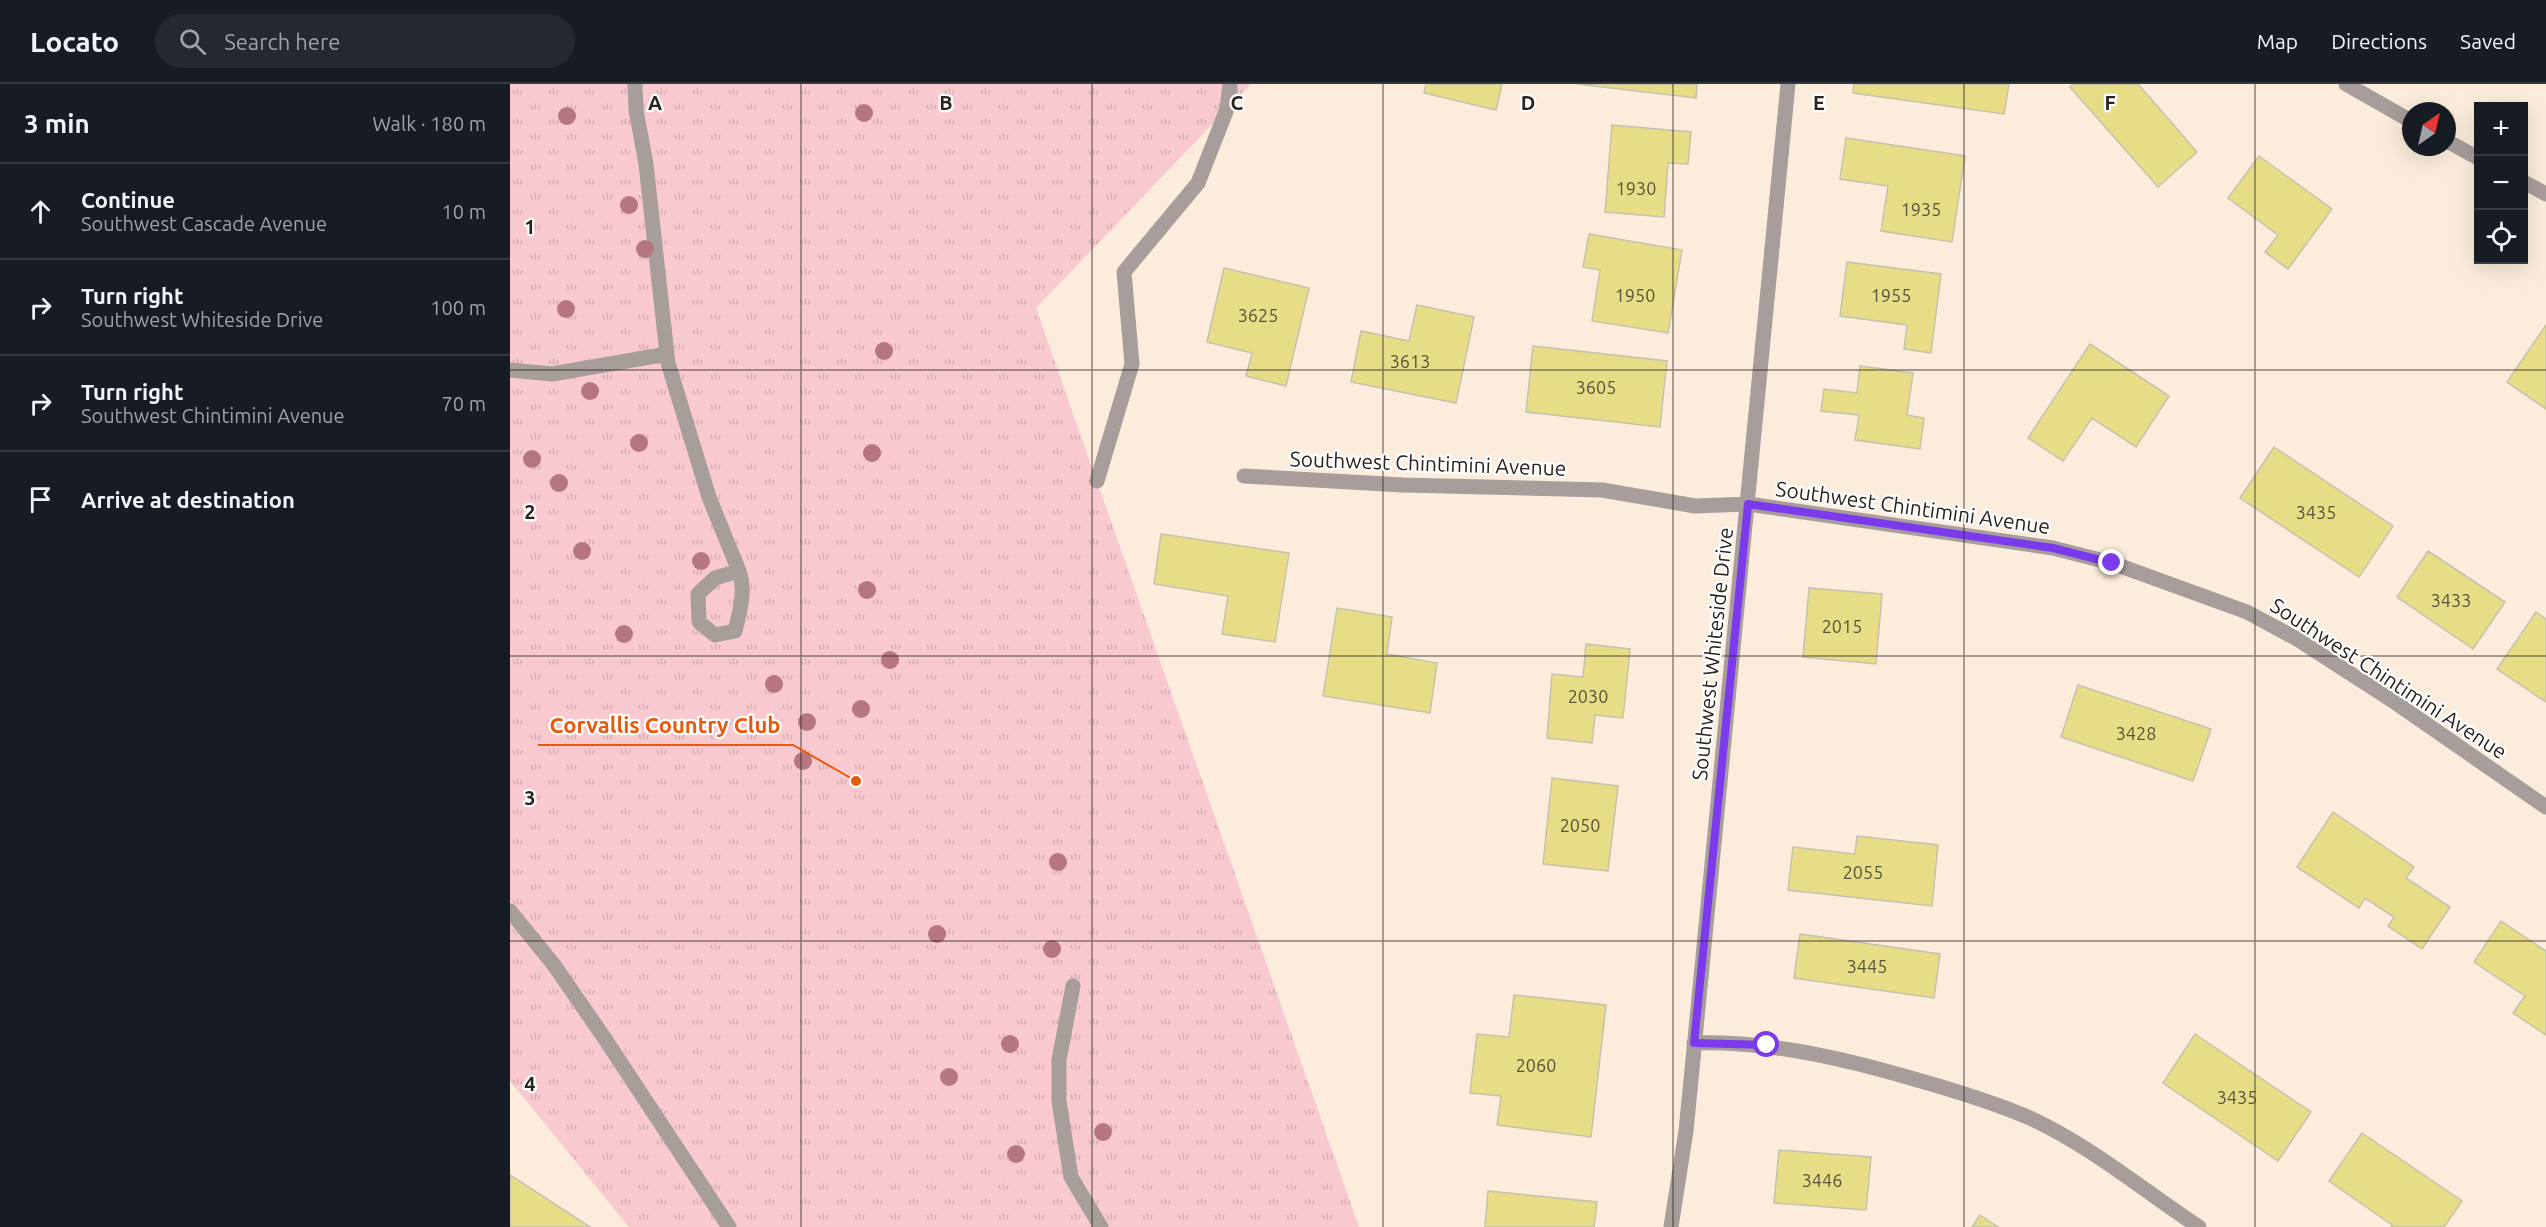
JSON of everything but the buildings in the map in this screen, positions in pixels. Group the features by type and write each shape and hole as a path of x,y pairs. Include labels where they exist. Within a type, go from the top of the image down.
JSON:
{"street":[{"path":"635,84 636,110 654,233 667,354 709,497 739,571"},
{"path":"1097,481 1132,364 1124,272 1198,183 1227,109 1230,84"},
{"name":"Southwest Whiteside Drive","path":"1671,1227 1686,1131 1788,84"},
{"path":"2346,84 2402,117"},
{"path":"2456,146 2474,156"},
{"path":"2528,185 2546,194"},
{"path":"510,370 552,374 667,354"},
{"name":"Southwest Chintimini Avenue","path":"1244,476 1403,485 1602,490 1695,506 1748,504 2053,548 2112,563 2170,582 2247,612 2297,639 2396,703 2546,807"},
{"path":"510,911 554,965 729,1227"},
{"path":"1073,986 1059,1060 1059,1101 1071,1177 1101,1227"},
{"path":"1694,1043 1767,1045 1862,1064 1957,1091 2031,1119 2079,1145 2199,1227"}],"green space":[{"path":"510,84 1251,84 1036,308 1359,1227 629,1227 510,1081"}],"place":[{"name":"Corvallis Country Club","path":"856,781"}],"route":[{"path":"1767,1045 1694,1043 1748,504 2053,548 2112,563"}]}
